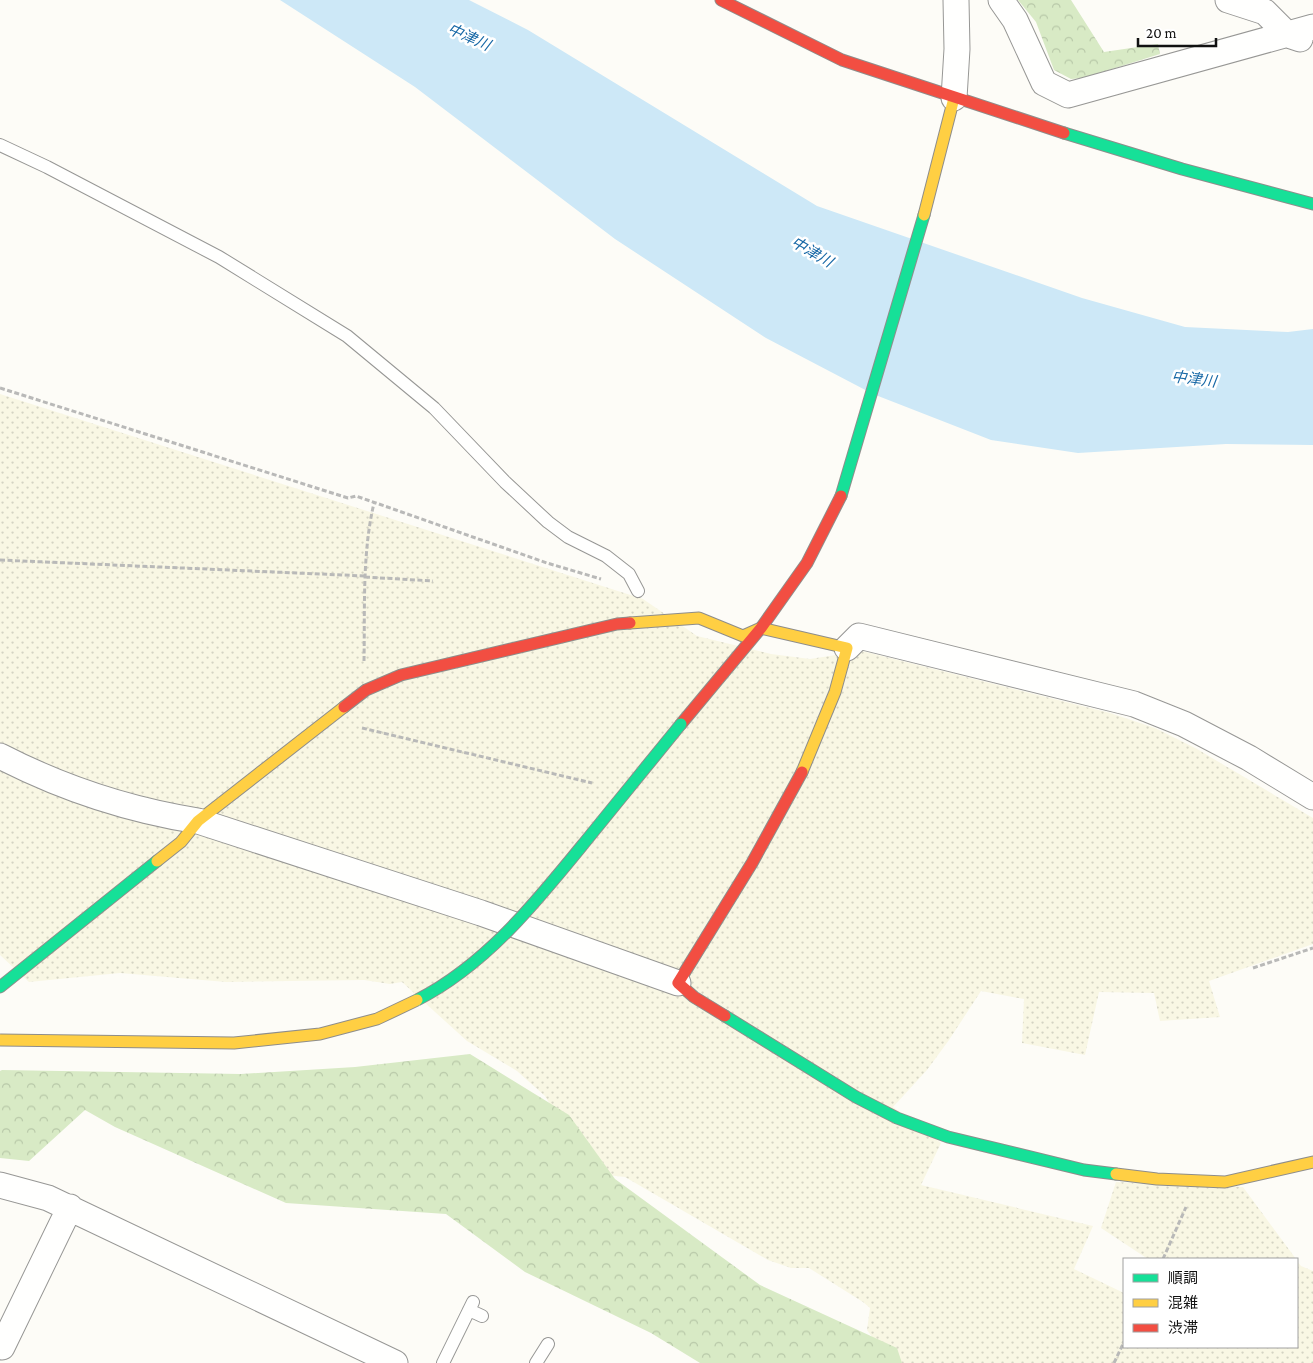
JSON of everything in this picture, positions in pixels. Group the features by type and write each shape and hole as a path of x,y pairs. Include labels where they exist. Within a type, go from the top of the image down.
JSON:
{"street":[{"path":"721,0 842,60 1009,117 1182,169 1313,204"},
{"path":"0,1040 234,1043 320,1034 377,1019 432,992 488,950 532,907 761,628 807,563 844,490 947,132 954,98 957,49 956,0"},
{"path":"1001,0 1014,20 1044,83 1068,95 1313,27"},
{"path":"1228,0 1265,12 1288,35 1313,44"},
{"path":"0,986 181,842 198,821 332,716 366,690 401,675 617,624 692,618 699,618 743,636 761,628 847,648"},
{"path":"678,983 755,856 804,768 839,684 847,648 859,636 1134,704 1202,733 1249,758 1313,797"},
{"path":"0,756 50,781 160,815 198,821 481,913 678,983 694,997 848,1092 897,1118 948,1137 1084,1170 1197,1181 1225,1182 1313,1162"},
{"path":"0,1185 48,1198 70,1207 395,1363"},
{"path":"14,1336 70,1207"}],"lane":[{"path":"0,145 47,167 219,257 347,336 434,408 505,482 548,522 568,537 606,556 629,574 638,591"},
{"path":"442,1363 471,1306 482,1316"},
{"path":"536,1363 548,1344"}],"path":[{"path":"0,388 348,498 356,496 547,563 638,591"},
{"path":"366,690 364,683 365,577 368,526 374,503"},
{"path":"0,560 433,581"},
{"path":"332,716 339,723 592,783"},
{"path":"1253,968 1313,948"},
{"path":"1163,1258 1197,1181"},
{"path":"1114,1363 1123,1344"}],"shaded area":[{"path":"0,394 643,599 697,636 771,654 810,659 862,651 1110,713 1155,728 1197,749 1313,818 1313,944 1209,981 1220,1017 1160,1021 1154,993 1099,992 1085,1055 1022,1043 1024,999 981,991 927,1070 893,1107 941,1143 921,1185 1093,1226 1074,1269 1123,1293 1123,1348 1298,1348 1298,1262 1301,1266 1313,1271 1313,1363 891,1363 867,1330 870,1308 863,1302 809,1268 791,1268 768,1260 625,1177 607,1175 577,1149 545,1096 517,1071 467,1041 402,982 390,984 364,980 226,982 120,973 29,982 0,955"},
{"path":"1116,1182 1243,1187 1295,1258 1146,1258 1101,1228"}],"green space":[{"path":"1018,0 1071,0 1104,52 1158,44 1160,54 1083,78 1071,79 1054,70 1036,22"},
{"path":"470,1054 569,1115 615,1179 760,1285 897,1348 902,1363 700,1363 651,1333 525,1272 446,1214 286,1203 115,1127 85,1110 29,1161 0,1158 0,1071 2,1070 241,1074 355,1067"}],"water":[{"name":"中津川","path":"280,0 469,0 528,30 817,206 1082,298 1185,327 1288,332 1313,329 1313,445 1226,444 1078,453 991,440 873,394 766,338 615,239 415,87"}],"traffic: fast":[{"path":"1064,133 1182,169 1313,204"},
{"path":"841,496 924,215"},
{"path":"417,1000 442,986 466,969 509,930 548,887 681,724"},
{"path":"0,987 157,861"},
{"path":"725,1016 856,1097 897,1118 948,1137 1084,1170 1116,1174"}],"traffic: slow":[{"path":"924,215 954,98"},
{"path":"630,623 699,618 743,636 761,628 847,648 835,692 802,772"},
{"path":"157,861 181,842 198,821 344,707"},
{"path":"0,1040 234,1043 320,1034 377,1019 417,1000"},
{"path":"1116,1174 1157,1179 1225,1182 1313,1162"}],"traffic: jam":[{"path":"721,0 842,60 1064,133"},
{"path":"681,724 761,628 807,563 841,496"},
{"path":"344,707 366,690 401,675 617,624 630,623"},
{"path":"725,1016 694,997 678,983 752,863 802,772"}]}
